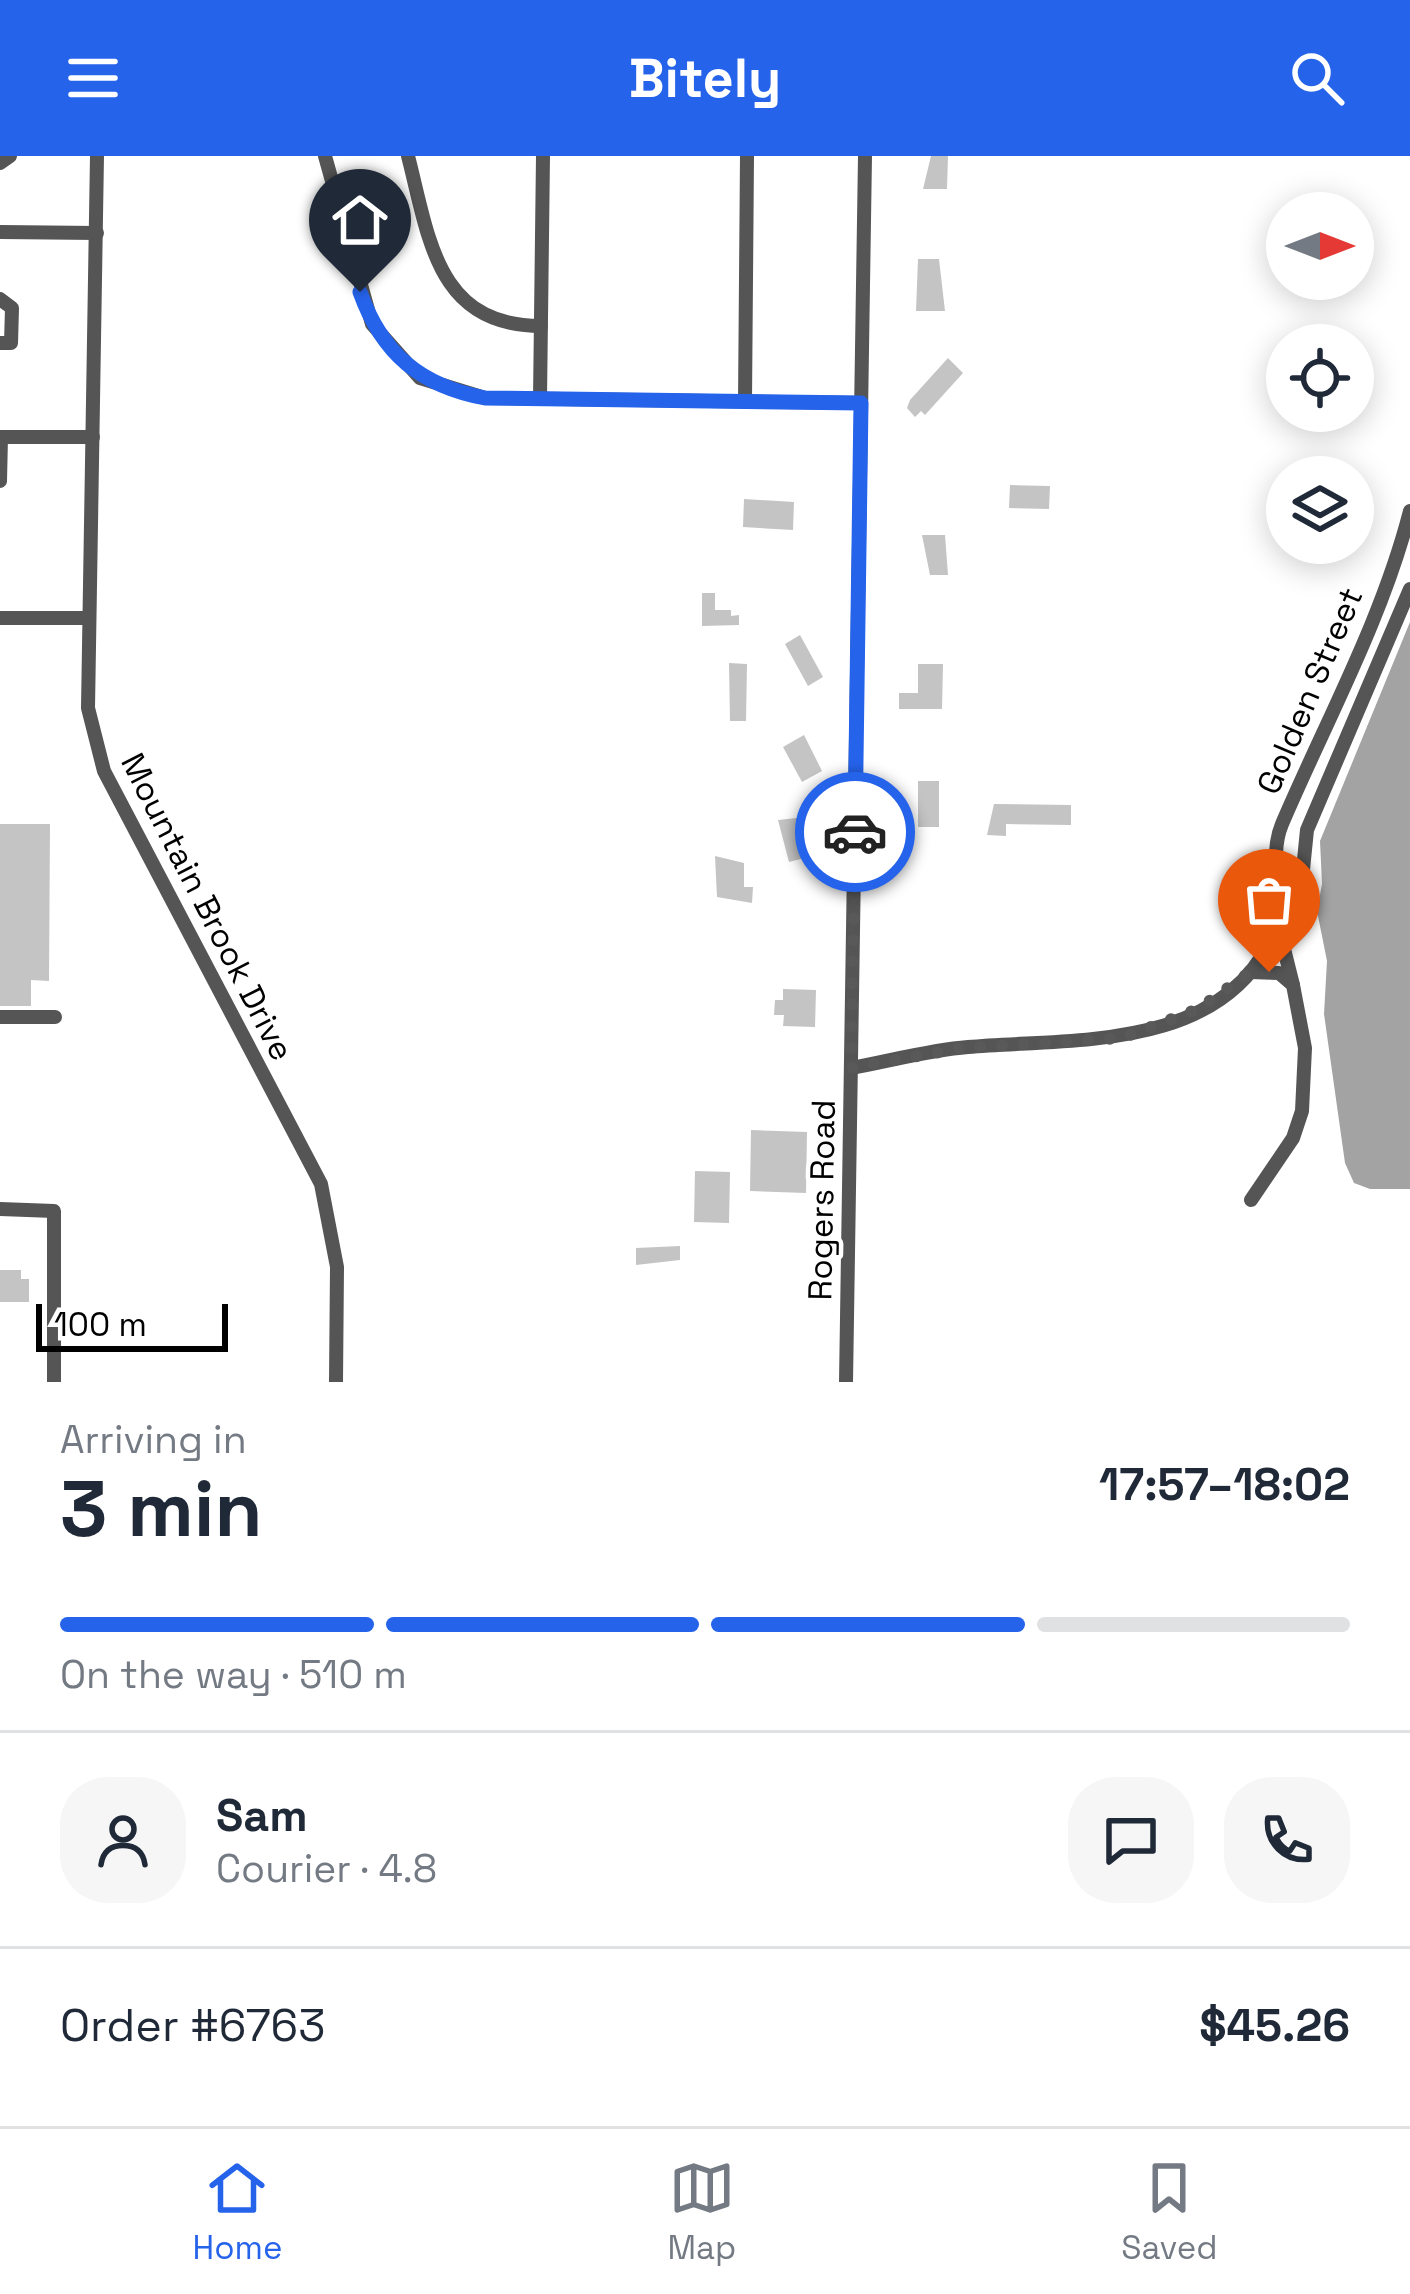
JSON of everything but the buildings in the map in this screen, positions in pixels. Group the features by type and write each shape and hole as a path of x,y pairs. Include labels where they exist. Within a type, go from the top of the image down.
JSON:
{"street":[{"path":"0,164 10,156"},
{"name":"Mountain Brook Drive","path":"97,156 88,708 104,771 321,1184 336,1244 336,1382"},
{"path":"325,156 371,324 420,378 452,392 540,399 861,403"},
{"path":"408,156 440,271 454,292 509,325 541,326"},
{"path":"540,399 543,156"},
{"path":"745,402 747,156"},
{"name":"Rogers Road","path":"846,1382 865,156"},
{"path":"0,232 97,233"},
{"path":"0,299 12,308 11,343 0,344"},
{"path":"0,481 0,436 92,437"},
{"name":"Golden Street","path":"1251,1200 1289,1146 1301,1115 1306,1062 1278,925 1276,838 1353,665 1410,511"},
{"path":"851,1068 962,1048 1122,1038 1198,1009 1250,972 1300,889 1306,830 1410,589"},
{"path":"0,618 89,618"},
{"path":"1250,972 1275,972 1293,985"},
{"path":"0,1017 56,1017"},
{"path":"0,1210 54,1210 53,1382"}],"shaded area":[{"path":"1410,622 1410,1189 1370,1189 1354,1183 1345,1163 1324,1014 1327,961 1317,911 1322,884 1320,841"}],"way so far":[{"path":"855,832 851,1068 962,1048 1122,1038 1198,1009 1250,972 1269,972"}],"route":[{"path":"360,292 371,324 392,352 420,378 452,392 485,398 861,403 855,832"}]}
